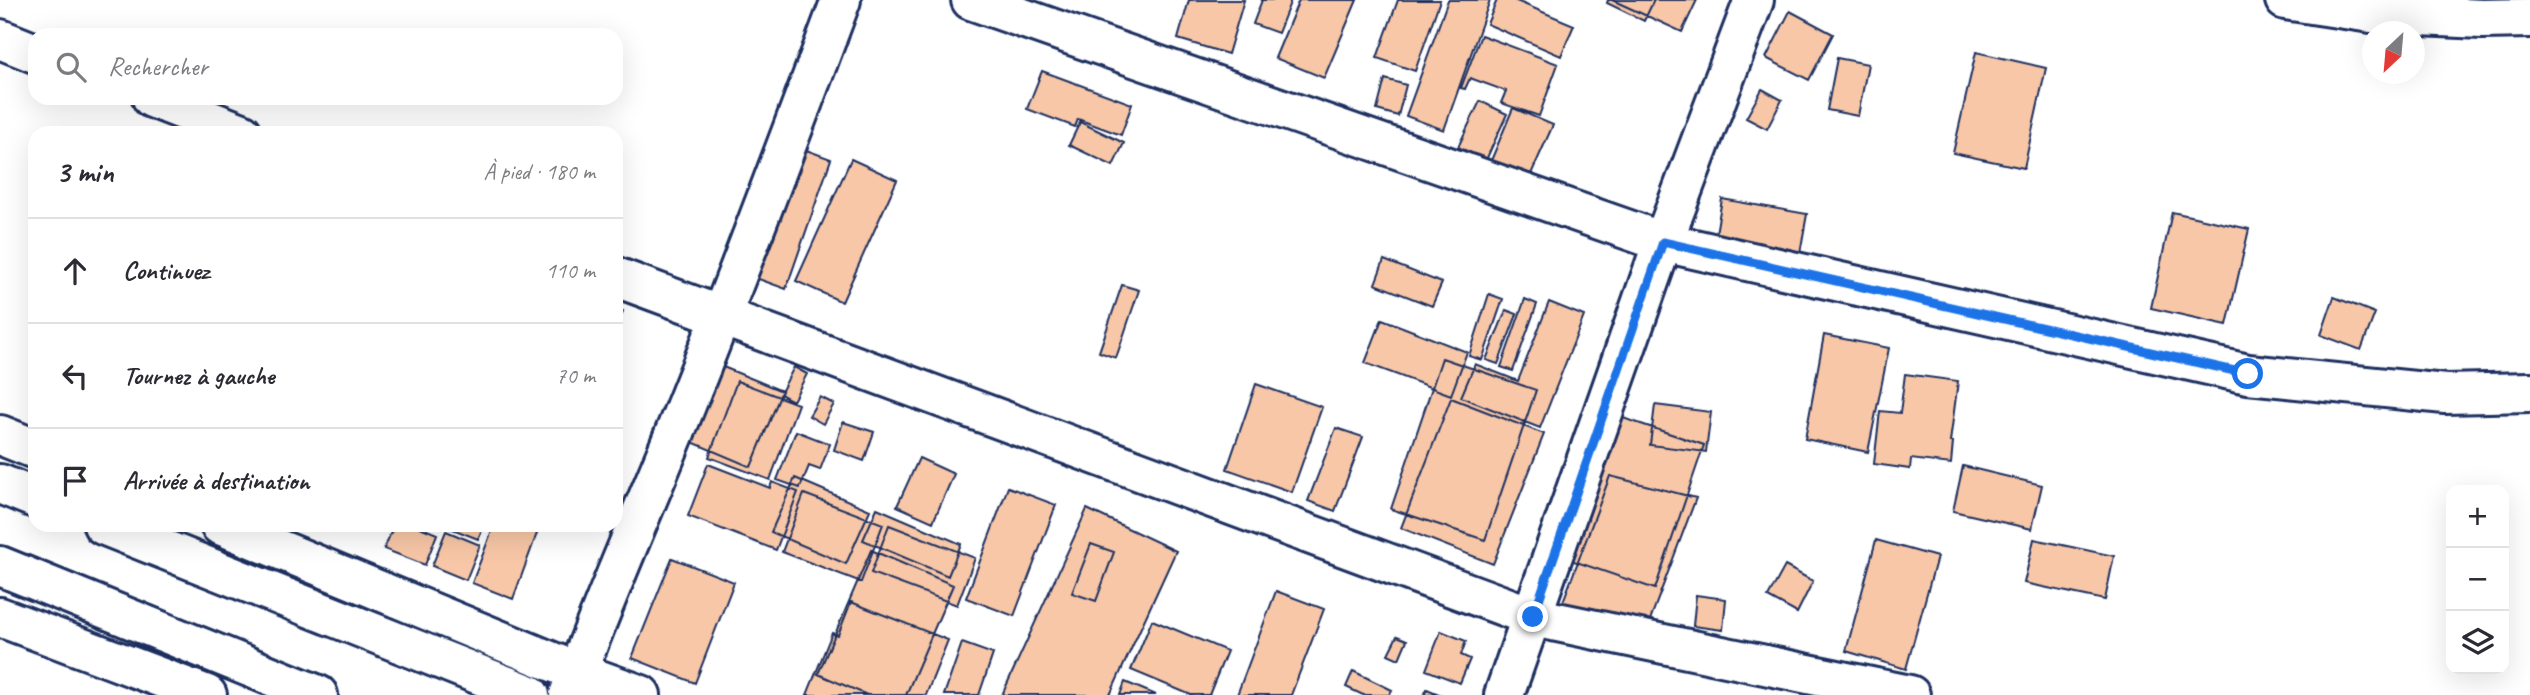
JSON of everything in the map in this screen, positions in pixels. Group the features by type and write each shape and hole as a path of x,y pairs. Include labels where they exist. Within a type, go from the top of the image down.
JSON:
{"street":[{"path":"573,683 721,318 841,0"},
{"path":"971,0 1663,242 2248,374 2445,394 2530,392"},
{"path":"1504,695 1663,242 1754,0"},
{"path":"2285,0 2378,14 2482,19 2530,18"},
{"path":"0,39 28,50"},
{"path":"170,105 224,126"},
{"path":"623,280 1533,617 1910,695"},
{"path":"0,435 28,446"},
{"path":"0,484 28,495"},
{"path":"121,532 530,695"},
{"path":"236,532 573,683 641,695"},
{"path":"0,566 318,695"},
{"path":"0,617 207,695"}],"building":[{"path":"1189,0 1244,0 1228,54 1178,39"},
{"path":"1262,0 1291,0 1278,33 1253,24"},
{"path":"1299,0 1357,0 1324,78 1275,58"},
{"path":"1398,0 1440,0 1415,71 1377,58"},
{"path":"1448,0 1490,0 1444,130 1406,116"},
{"path":"1497,0 1514,0 1574,25 1561,56 1487,24"},
{"path":"1608,0 1654,0 1644,21 1607,3"},
{"path":"1612,0 1697,0 1682,32"},
{"path":"1790,11 1833,34 1809,80 1766,58"},
{"path":"1481,35 1558,64 1539,116 1501,103 1506,91 1470,78 1465,89 1461,88"},
{"path":"1976,52 2046,68 2024,168 1953,153"},
{"path":"1837,58 1868,64 1858,116 1827,110"},
{"path":"1042,71 1132,104 1121,135 1078,119 1075,127 1027,109"},
{"path":"1385,79 1406,85 1398,116 1377,110"},
{"path":"1762,89 1782,100 1767,129 1746,118"},
{"path":"1480,101 1507,114 1486,160 1458,147"},
{"path":"1513,108 1553,125 1528,181 1490,163"},
{"path":"1080,122 1124,143 1113,166 1069,145"},
{"path":"798,147 831,159 786,289 753,277"},
{"path":"851,159 897,180 842,302 796,281"},
{"path":"1722,199 1807,214 1799,259 1714,245"},
{"path":"2172,212 2249,229 2227,325 2151,308"},
{"path":"1384,260 1442,283 1432,306 1375,284"},
{"path":"1122,285 1139,290 1116,358 1099,352"},
{"path":"1489,294 1503,299 1482,360 1469,356"},
{"path":"2334,297 2375,313 2361,350 2321,335"},
{"path":"1525,299 1537,304 1513,371 1501,367"},
{"path":"1549,302 1584,316 1540,428 1461,397 1475,364 1518,381"},
{"path":"1506,310 1517,314 1498,364 1486,360"},
{"path":"1382,319 1467,352 1451,395 1365,363"},
{"path":"1824,335 1889,348 1868,452 1805,439"},
{"path":"1442,358 1536,390 1485,540 1391,509"},
{"path":"723,367 782,391 751,467 692,442"},
{"path":"794,367 807,374 793,401 780,394"},
{"path":"1905,374 1958,381 1950,442 1953,442 1951,464 1911,459 1910,469 1874,464 1880,411 1900,413"},
{"path":"737,381 798,404 770,480 709,457"},
{"path":"1256,384 1322,407 1292,492 1227,469"},
{"path":"820,397 834,404 823,424 809,416"},
{"path":"1451,398 1544,434 1493,564 1401,528"},
{"path":"1655,405 1711,412 1706,452 1650,445"},
{"path":"1608,413 1704,445 1655,589 1559,556"},
{"path":"843,422 874,432 864,461 834,450"},
{"path":"1336,428 1363,437 1335,511 1308,501"},
{"path":"796,431 830,444 820,470 809,466 800,488 777,480"},
{"path":"919,458 954,474 933,522 897,506"},
{"path":"708,464 770,488 772,482 798,492 776,550 688,516"},
{"path":"1963,466 2042,485 2032,529 1953,511"},
{"path":"1610,476 1696,498 1647,628 1561,607"},
{"path":"795,478 870,510 846,564 771,532"},
{"path":"1008,487 1056,505 1014,616 966,598"},
{"path":"804,494 883,524 861,582 782,552"},
{"path":"877,508 961,544 948,576 863,540"},
{"path":"1087,509 1176,551 1110,695 1002,695"},
{"path":"889,525 975,558 957,605 871,573"},
{"path":"391,532 437,534 425,565 384,549"},
{"path":"446,532 480,545 466,580 432,566"},
{"path":"460,532 481,532 478,539"},
{"path":"491,532 537,532 513,599 472,583"},
{"path":"2034,539 2114,556 2105,600 2024,583"},
{"path":"1876,540 1937,557 1906,669 1846,651"},
{"path":"1091,544 1114,552 1096,601 1072,593"},
{"path":"871,550 953,585 906,695 867,695 818,674"},
{"path":"672,558 734,582 695,683 632,658"},
{"path":"1785,566 1813,581 1797,613 1768,597"},
{"path":"1276,591 1324,609 1291,695 1237,695"},
{"path":"1696,595 1726,599 1723,630 1693,626"},
{"path":"851,602 948,640 926,695 807,695 832,633 838,635"},
{"path":"1152,620 1227,651 1209,695 1191,695 1131,670"},
{"path":"1441,631 1466,641 1461,655 1470,659 1460,683 1426,670"},
{"path":"1397,636 1407,640 1399,659 1388,654"},
{"path":"962,643 993,654 979,695 944,695"},
{"path":"1353,671 1392,690 1389,695 1363,695 1346,687"},
{"path":"1125,682 1156,695 1120,695"},
{"path":"1427,689 1441,695 1424,695"}],"route":[{"path":"1533,617 1663,242 2248,374"}]}
